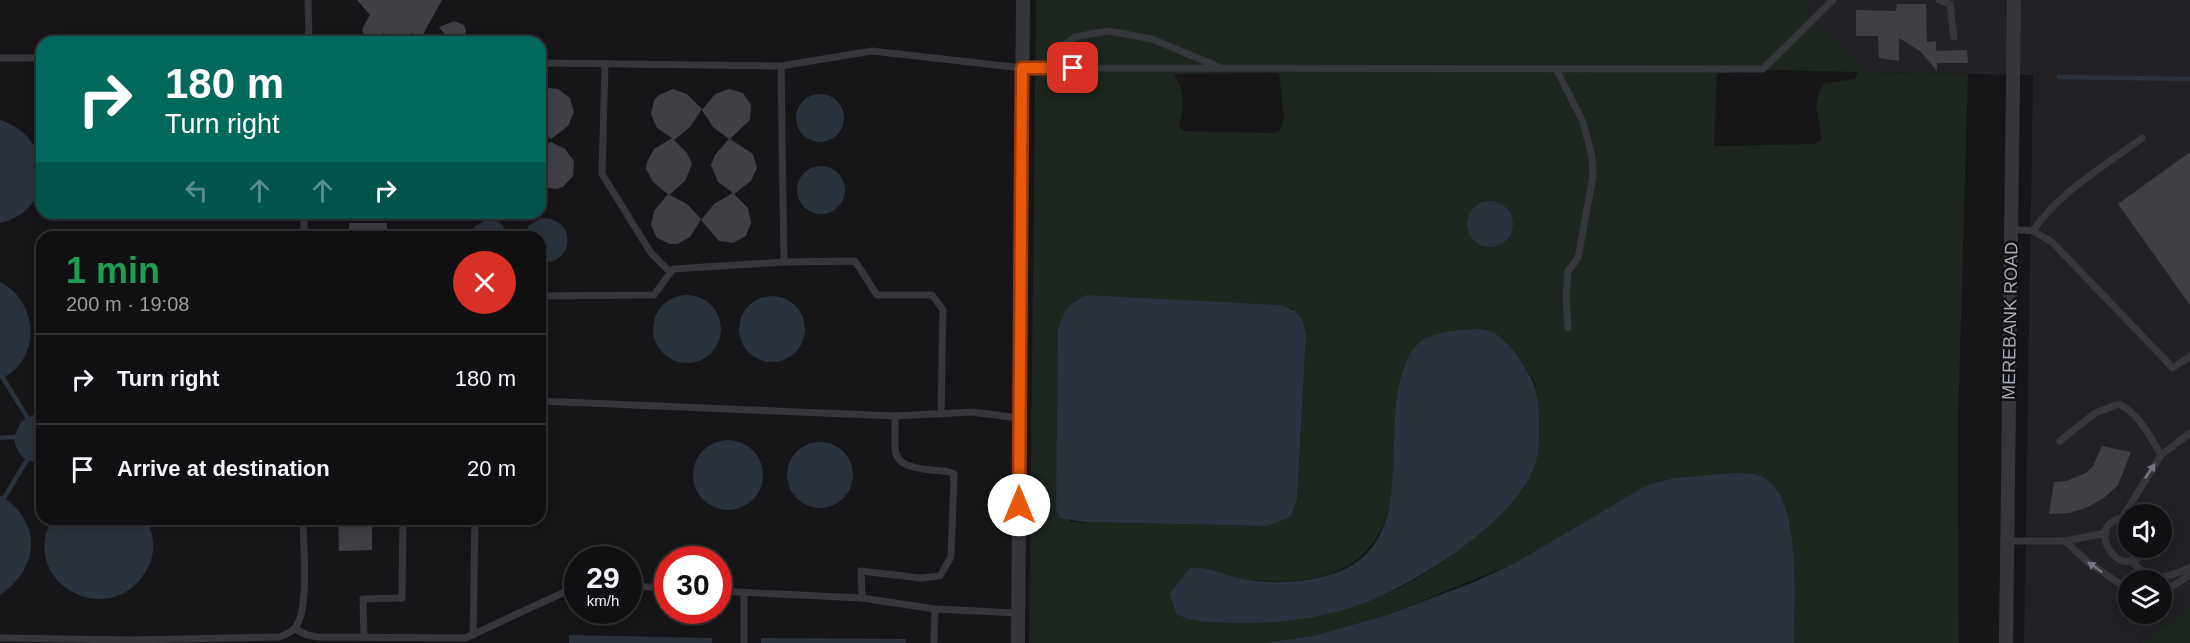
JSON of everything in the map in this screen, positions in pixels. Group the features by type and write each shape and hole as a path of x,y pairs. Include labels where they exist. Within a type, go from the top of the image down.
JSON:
{"street":[{"path":"1018,643 1023,0"},
{"name":"MEREBANK ROAD","path":"2006,643 2014,0"}],"lane":[{"path":"308,0 309,36"},
{"path":"546,63 781,66 872,51 1022,68 1763,69 1833,0"},
{"path":"1939,0 1950,4 1954,37"},
{"path":"1051,68 1056,51 1075,38 1108,32 1152,39 1222,68"},
{"path":"0,58 36,58"},
{"path":"605,64 602,174 651,253 670,272"},
{"path":"781,66 784,262"},
{"path":"1556,69 1583,122 1592,166 1578,258 1568,271 1566,296 1568,328"},
{"path":"2033,231 2044,215 2142,138"},
{"path":"2010,229 2033,231 2052,242 2173,368 2190,356"},
{"path":"546,296 654,295 673,269 784,262 855,261 877,295 932,295 943,310 941,414"},
{"path":"546,402 895,416 972,412 1019,418"},
{"path":"2060,441 2095,414 2120,404 2139,420 2161,455"},
{"path":"862,597 861,571 920,578 939,576 951,557 954,474 906,467 899,462 896,455 895,416"},
{"path":"2133,504 2161,455 2190,433"},
{"path":"2118,520 2113,522 2106,534 2107,548 2111,554 2124,560 2136,558"},
{"path":"0,638 132,642 279,637 295,628 303,608 303,525"},
{"path":"364,638 363,599 402,598 403,525"},
{"path":"473,635 475,525"},
{"path":"2007,541 2065,541 2106,534"},
{"path":"2065,541 2089,563 2118,583"},
{"path":"2131,560 2140,573 2147,576 2178,574 2190,568"},
{"path":"2172,586 2185,578 2190,568"},
{"path":"732,592 862,597 935,609 1018,613"},
{"path":"744,592 744,643"},
{"path":"295,628 307,635 318,636 464,641 564,593"},
{"path":"934,643 935,609"}],"shaded area":[{"path":"1036,0 1809,0 1808,14 1867,72 1968,74 1958,424 1959,643 1794,643 1790,523 1732,473 1674,478 1647,485 1515,563 1387,615 1313,636 1262,643 1029,643","holes":["1772,70 1858,72 1855,79 1824,83 1816,105 1821,140 1814,144 1714,146 1717,73","1279,73 1284,117 1281,129 1275,133 1182,131 1179,125 1183,99 1174,74","1086,295 1292,308 1305,326 1306,336 1297,500 1290,517 1268,526 1070,522 1073,301","1459,330 1487,330 1518,355 1535,383 1539,437 1449,557 1419,577 1388,593 1356,605 1288,620 1254,622 1184,618 1170,593 1190,568 1204,568 1244,579 1269,581 1316,578 1337,571 1355,561 1370,546 1382,527"]},
{"path":"1809,0 2190,0 2190,607 2172,620 2172,570 2118,570 2118,624 2166,624 2139,643 2024,643 2033,75 1867,72 1808,14"},
{"path":"820,94 837,101 844,118 837,135 820,142 803,135 796,118 803,101"},
{"path":"0,120 18,128 31,141 36,150 36,195 32,204 19,215 0,223"},
{"path":"821,166 838,173 845,190 838,207 821,214 804,207 797,190 804,173"},
{"path":"1490,201 1506,208 1513,224 1506,240 1490,247 1474,240 1467,224 1474,208"},
{"path":"539,219 546,219 561,225 568,241 560,257 546,262 546,231 526,231 529,225"},
{"path":"486,220 500,222 507,231 472,231 474,227"},
{"path":"0,282 13,291 22,303 28,316 30,331 29,345 23,359 14,370 0,379"},
{"path":"694,295 706,301 715,310 721,322 719,342 711,353 694,363 680,363 663,353 655,342 653,322 663,305 674,297"},
{"path":"1086,295 1278,305 1290,308 1298,314 1306,336 1297,500 1290,517 1268,526 1085,522 1060,518 1056,509 1058,329 1068,308"},
{"path":"765,296 779,296 791,301 800,310 805,329 803,342 796,353 779,362 765,362 753,357 744,348 739,336 739,322 744,310 753,301"},
{"path":"1459,330 1486,330 1499,336 1515,352 1533,382 1538,405 1537,459 1525,485 1508,507 1460,549 1433,567 1381,596 1344,610 1297,620 1265,623 1204,622 1176,614 1170,593 1190,568 1209,569 1239,578 1264,582 1291,582 1318,578 1343,570 1366,555 1380,534 1388,510 1397,399 1407,361 1424,339"},
{"path":"36,414 36,463 22,456 17,448 14,437 21,422"},
{"path":"728,440 747,446 757,456 763,475 757,494 747,504 728,510 709,504 699,494 693,475 699,456 709,446"},
{"path":"814,442 826,442 838,447 848,457 853,475 851,488 838,503 826,508 814,508 802,503 792,493 787,481 787,469 792,457 802,447"},
{"path":"1732,473 1752,474 1764,478 1776,490 1785,507 1793,553 1794,643 1262,643 1313,636 1387,615 1474,582 1515,563 1647,485 1674,478"},
{"path":"0,495 24,518 31,545 29,558 23,571 0,595"},
{"path":"50,525 148,525 153,541 153,552 150,563 135,585 116,596 95,599 76,594 59,582 48,564 45,543"},
{"path":"2190,607 2190,643 2139,643 2166,624 2172,624 2172,620"},
{"path":"569,635 712,638 712,643 569,643"},
{"path":"761,638 906,639 906,643 761,643"}],"building":[{"path":"357,0 442,0 422,36 413,33 408,36 389,36 383,33 380,36 364,36 362,29 370,15"},
{"path":"1897,4 1926,4 1927,42 1936,41 1936,51 1967,50 1968,63 1937,63 1937,71 1920,51 1899,38 1899,61 1879,58 1878,36 1856,36 1856,10 1896,11"},
{"path":"454,21 464,25 466,31 465,36 446,36 439,27"},
{"path":"546,89 558,89 570,98 574,112 568,126 551,139 546,135"},
{"path":"673,89 687,94 702,109 690,127 674,140 687,153 692,164 685,181 669,195 653,182 646,169 654,149 672,138 657,128 651,114 654,100 659,95"},
{"path":"729,89 743,93 751,105 750,120 730,139 753,154 757,168 751,181 734,194 748,208 751,223 746,236 733,243 719,241 701,220 714,204 733,193 718,182 711,165 715,155 729,139 713,127 702,110 715,94"},
{"path":"551,142 565,149 574,161 573,176 563,187 546,188 546,145"},
{"path":"2190,152 2190,305 2118,204"},
{"path":"668,194 687,204 701,219 690,237 677,244 670,244 657,238 651,225 654,211"},
{"path":"349,223 387,223 387,231 349,231"},
{"path":"2102,446 2131,452 2118,485 2104,498 2086,508 2069,513 2049,514 2054,482 2066,481 2086,473 2093,466"},
{"path":"338,525 372,525 372,550 339,551"}],"waterway":[{"path":"2059,77 2190,79"},
{"path":"3,378 27,417"},
{"path":"0,438 14,437"},
{"path":"4,498 27,460"}],"route":[{"path":"1019,505 1022,68 1073,68"}]}
